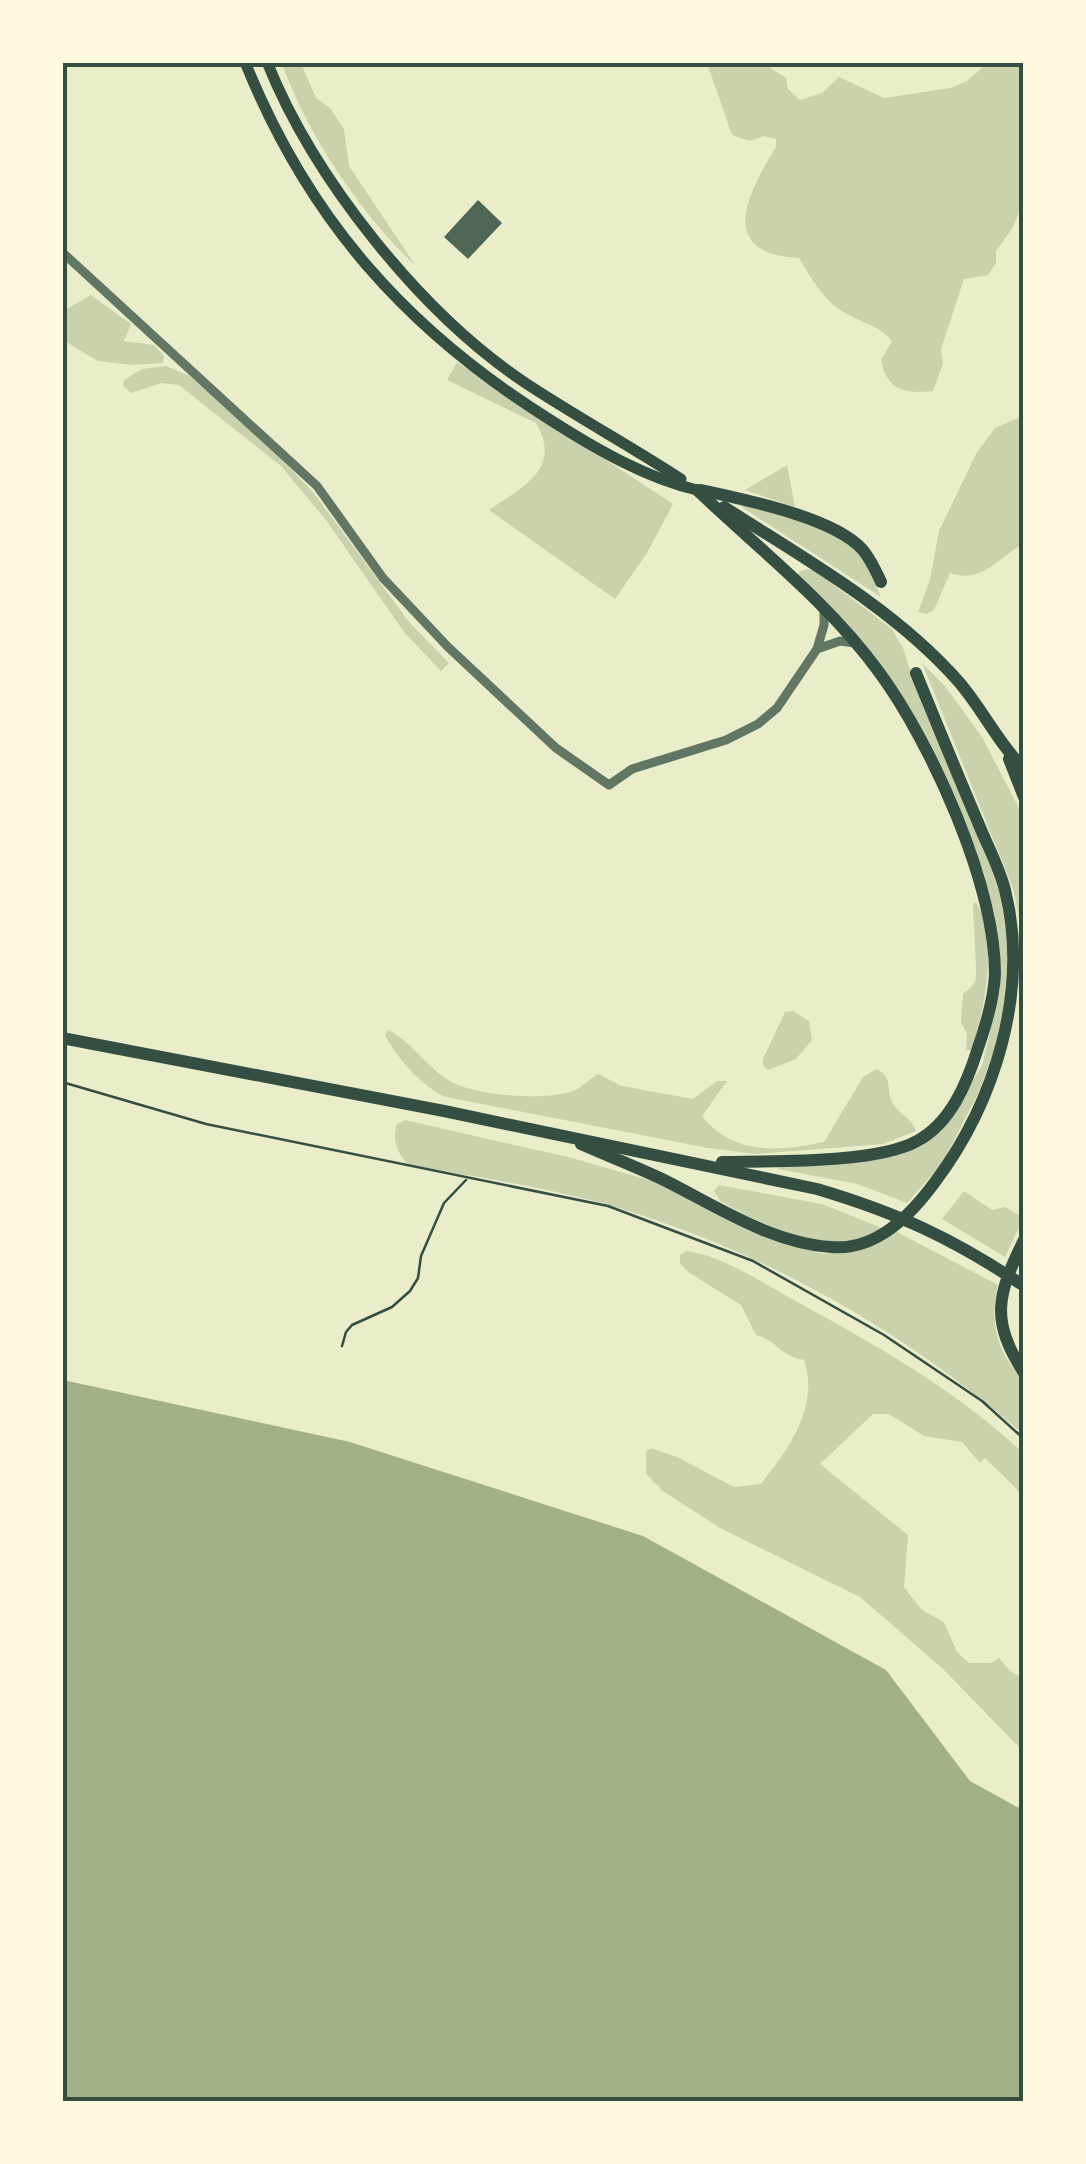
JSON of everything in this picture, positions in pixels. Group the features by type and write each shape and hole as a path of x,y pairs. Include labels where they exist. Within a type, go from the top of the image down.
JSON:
{"main road":[{"path":"245,62 266,114 350,246 401,305 451,351 502,390 600,451 697,490 754,502 842,533 861,548 882,582"},
{"path":"267,62 283,102 344,199 412,281 461,332 521,380 854,592 922,645 960,684 1006,752 1024,797"},
{"path":"697,490 824,609 898,700 928,758 985,896 995,975 984,1030 968,1078 950,1110 916,1142 890,1151 846,1156 699,1162"},
{"path":"555,1134 657,1176 769,1233 800,1242 834,1248 864,1244 886,1233 920,1202 947,1166 990,1079 1004,1038 1013,974 1005,888 916,674"},
{"path":"1006,752 1024,769"},
{"path":"62,1038 699,1162 817,1189 935,1231 1024,1286"},
{"path":"1024,1240 1002,1294 998,1318 1003,1336 1024,1374"}],"street":[{"path":"62,252 317,486 383,578 448,648 556,748 609,785 658,758 743,734 777,708 817,649 824,609"},
{"path":"817,649 840,641 855,643"}],"path":[{"path":"62,1082 206,1124 608,1206 752,1261 884,1335 982,1401 1024,1439"},
{"path":"342,1346 352,1325 392,1307 410,1291 444,1203 467,1178"}],"shaded area":[{"path":"282,63 301,63 316,98 330,108 344,129 349,166 415,265 375,222 337,171 305,116"},
{"path":"707,63 763,63 786,78 788,89 800,100 822,93 839,77 884,98 950,88 967,81 988,63 1023,63 1023,203 1012,229 996,251 996,263 988,275 964,279 941,349 943,363 933,391 906,391 893,384 881,360 892,341 830,302 799,258 773,254 756,246 748,234 749,202 776,147 776,139 764,136 750,141 732,135"},
{"path":"91,295 131,324 124,341 154,345 164,356 163,363 98,361 63,340 63,311"},
{"path":"457,362 673,504 647,553 615,599 489,510 535,476 545,453 543,439 536,423 447,380"},
{"path":"166,366 190,376 267,444 313,492 409,622 449,663 441,671 404,632 326,520 281,466 179,385 161,383 131,393 123,386 124,380 142,369"},
{"path":"1023,416 1023,544 981,572 950,573 934,610 927,614 918,612 930,580 939,531 976,454 995,428"},
{"path":"787,465 795,507 745,490"},
{"path":"741,503 811,522 848,541 863,560 881,597 743,508"},
{"path":"814,570 892,629 903,648 921,702 998,883 1008,942 1008,990 994,1052 978,1094 942,1163 907,1203 857,1184 777,1166 889,1155 947,1122 982,1066 1000,991 995,916 968,832 915,722 799,582 798,573"},
{"path":"922,663 945,686 982,737 1023,816 1023,991 1021,939 1013,888"},
{"path":"976,902 987,936 987,975 972,1050 966,1050 967,1034 961,1022 963,994 976,977"},
{"path":"793,1011 809,1021 812,1040 796,1059 768,1070 763,1059 785,1012"},
{"path":"388,1030 448,1080 494,1094 567,1093 598,1074 622,1086 693,1099 717,1081 727,1081 702,1116 727,1138 757,1147 790,1148 824,1142 863,1077 877,1069 888,1081 894,1105 916,1131 883,1144 756,1154 708,1148 446,1097 419,1079 403,1062 385,1035"},
{"path":"405,1120 572,1158 669,1186 781,1241 824,1254 850,1251 895,1231 998,1285 994,1311 997,1336 1007,1359 1023,1379 1023,1434 978,1396 881,1328 777,1270 723,1246 587,1199 409,1165 395,1141 397,1124"},
{"path":"719,1185 822,1204 882,1228 842,1241 800,1237 720,1201 714,1191"},
{"path":"964,1191 992,1210 1005,1207 1019,1215 1023,1205 1023,1219 1005,1257 942,1219"},
{"path":"687,1251 741,1270 883,1351 970,1408 1023,1453 1023,1495 985,1458 980,1463 962,1442 924,1436 889,1414 873,1414 820,1464 908,1535 904,1587 922,1610 944,1622 957,1652 969,1663 991,1663 999,1658 1011,1672 1023,1678 1023,1751 942,1668 860,1597 720,1528 663,1491 646,1474 646,1452 651,1448 734,1487 761,1484 791,1442 808,1394 804,1360 756,1335 741,1305 688,1272 680,1263 680,1255"},
{"path":"63,1380 350,1442 643,1536 886,1670 970,1781 1023,1814 1023,2101 63,2101"}],"building":[{"path":"478,200 502,223 468,259 444,237"}]}
